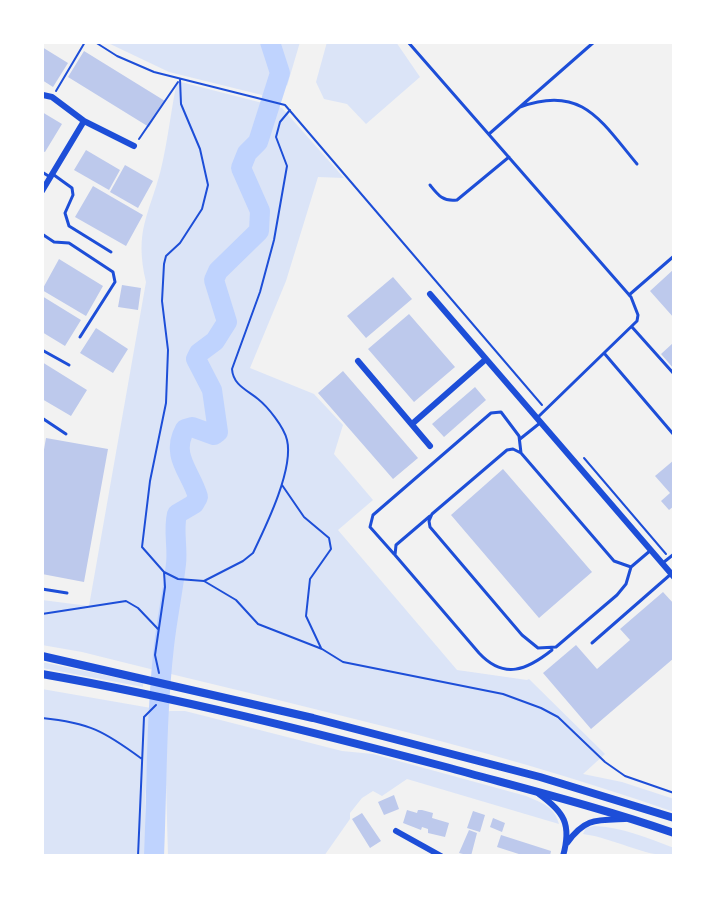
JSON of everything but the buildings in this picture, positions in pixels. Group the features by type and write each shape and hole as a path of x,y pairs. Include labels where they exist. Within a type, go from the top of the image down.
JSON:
{"main road":[{"path":"42,656 183,687 540,777 674,818"},
{"path":"42,674 179,701 370,747 631,818 674,833"}],"street":[{"path":"42,94 52,97 84,122 134,147"},
{"path":"42,191 84,122"},
{"path":"430,294 673,576"},
{"path":"412,424 486,359"},
{"path":"358,361 430,446"},
{"path":"536,792 561,811 566,825 567,843"},
{"path":"563,856 567,843 578,828 587,822 631,818"},
{"path":"396,831 430,853 441,856"}],"lane":[{"path":"408,42 629,295 638,315 632,327 546,409 539,420 520,439"},
{"path":"489,134 594,42"},
{"path":"520,107 542,99 557,98 574,102 602,122 637,164"},
{"path":"430,185 441,198 449,201 457,200 509,157"},
{"path":"42,172 72,188 73,195 65,213 69,226 111,252"},
{"path":"42,234 54,242 69,243 113,272 115,282 80,338"},
{"path":"629,295 674,256"},
{"path":"632,327 674,374"},
{"path":"42,350 69,365"},
{"path":"604,353 674,435"},
{"path":"521,453 520,439 501,412 490,413 373,515 370,527 490,665 500,668 524,668 533,665 616,595 626,584 631,567 651,550"},
{"path":"42,418 66,434"},
{"path":"395,555 396,545 507,450 513,449 521,453 614,561 631,567"},
{"path":"432,514 429,521 430,527 522,635 538,648 556,647"},
{"path":"662,564 674,554"},
{"path":"592,643 673,576"},
{"path":"42,589 68,593"}],"path":[{"path":"52,97 86,42"},
{"path":"95,42 135,65 180,79 283,103 546,409"},
{"path":"134,147 180,79"},
{"path":"180,79 181,104 200,149 208,185 202,209 180,243 166,256 164,264 162,301 168,350 166,403 150,481 142,547 164,572 178,579 204,581 236,600 258,624 322,650 343,662 503,694 541,708 558,717 605,762 625,776 674,793"},
{"path":"204,581 243,561 253,553 282,485 287,444 284,433 264,405 238,384 232,369 260,292 274,240 287,166 276,137 280,122 290,110"},
{"path":"581,455 670,558"},
{"path":"282,485 304,517 329,538 331,549 310,579 306,616 322,650"},
{"path":"160,666 155,655 165,587 164,572"},
{"path":"42,614 126,601 138,608 152,627 159,630"},
{"path":"138,856 144,717 156,706"},
{"path":"42,718 78,722 99,729 142,759"}],"shaded area":[{"path":"106,42 266,42 274,69 270,97 169,72"},
{"path":"275,42 300,42 287,86 285,83"},
{"path":"327,42 396,42 420,77 366,124 347,104 324,99 316,82"},
{"path":"177,81 282,108 344,178 318,177 286,281 250,368 314,394 343,425 334,454 373,500 338,530 457,670 529,679 605,754 583,774 622,782 674,799 674,812 528,765 454,745 82,652 42,645 42,600 89,606 146,282 142,249 144,224 163,158"},
{"path":"42,662 143,683 143,687 42,668"},
{"path":"42,689 151,708 145,801 146,856 42,856"},
{"path":"185,711 342,751 373,754 526,796 551,809 559,824 407,779 382,796 373,791 362,798 350,813 350,819 324,856 168,856 164,713"},
{"path":"594,826 625,831 654,840 674,848 674,856 651,853 583,834 586,828"}],"waterway":[{"path":"154,856 159,698 165,636 176,564 176,520 177,514 194,504 198,497 183,464 181,439 185,429 192,427 214,435 218,432 212,390 196,359 199,353 215,341 227,322 214,280 218,271 259,231 260,211 241,168 247,153 258,142 280,73 270,42"}]}
